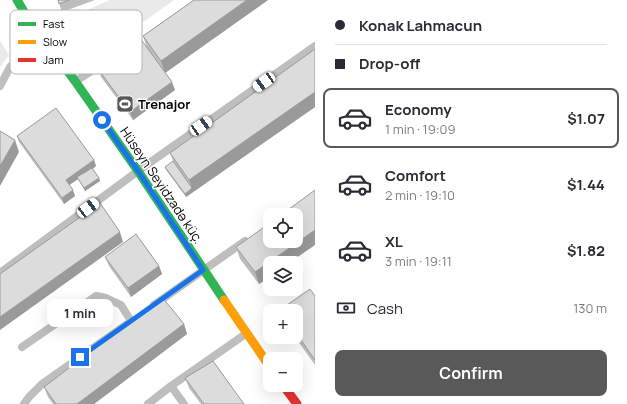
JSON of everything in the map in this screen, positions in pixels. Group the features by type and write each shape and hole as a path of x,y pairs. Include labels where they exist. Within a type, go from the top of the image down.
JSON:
{"street":[{"name":"Hüseyn Seyidzadə küç.","path":"17,0 23,10"},
{"name":"Hüseyn Seyidzadə küç.","path":"70,74 138,171 203,270 263,357"},
{"path":"288,392 296,404"}],"lane":[{"path":"0,273 138,171 315,46"},
{"path":"0,86 10,67"},
{"path":"75,81 87,74"},
{"path":"24,404 42,384 252,236"},
{"path":"22,347 96,296 106,298 121,305 138,316"},
{"path":"148,404 171,386 247,333"},
{"path":"171,386 184,404"}],"shaded area":[{"path":"110,0 174,0 142,23 142,10 87,10"},
{"path":"0,41 9,55 0,67"}],"building":[{"path":"58,0 69,0 59,4"},
{"path":"194,0 247,0 161,61 143,36"},
{"path":"142,41 172,82 130,112 102,74 142,74"},
{"path":"315,49 315,92 189,180 170,153"},
{"path":"56,108 94,160 66,180 73,190 62,198 17,136"},
{"path":"0,131 15,140 0,166"},
{"path":"173,161 192,188 185,194 165,167"},
{"path":"92,168 99,178 84,188 77,177"},
{"path":"315,190 315,230 303,238 303,208 291,208"},
{"path":"100,203 120,232 0,317 0,274"},
{"path":"263,228 263,248 289,248 278,256 263,256 263,266 255,272 236,247"},
{"path":"136,234 159,266 128,288 105,257"},
{"path":"310,289 315,296 315,360 303,343 303,304 289,304 300,296 303,296 303,294"},
{"path":"162,297 184,324 77,404 56,404 44,387"},
{"path":"213,361 244,404 204,404 185,378"}],"traffic: fast":[{"path":"17,0 23,10"},
{"path":"70,74 138,171 224,300"}],"traffic: slow":[{"path":"224,300 263,357"}],"traffic: jam":[{"path":"288,392 297,404"}],"place":[{"name":"Trenajor","path":"125,104"}],"route":[{"path":"80,357 203,270 138,171 102,120"}]}
